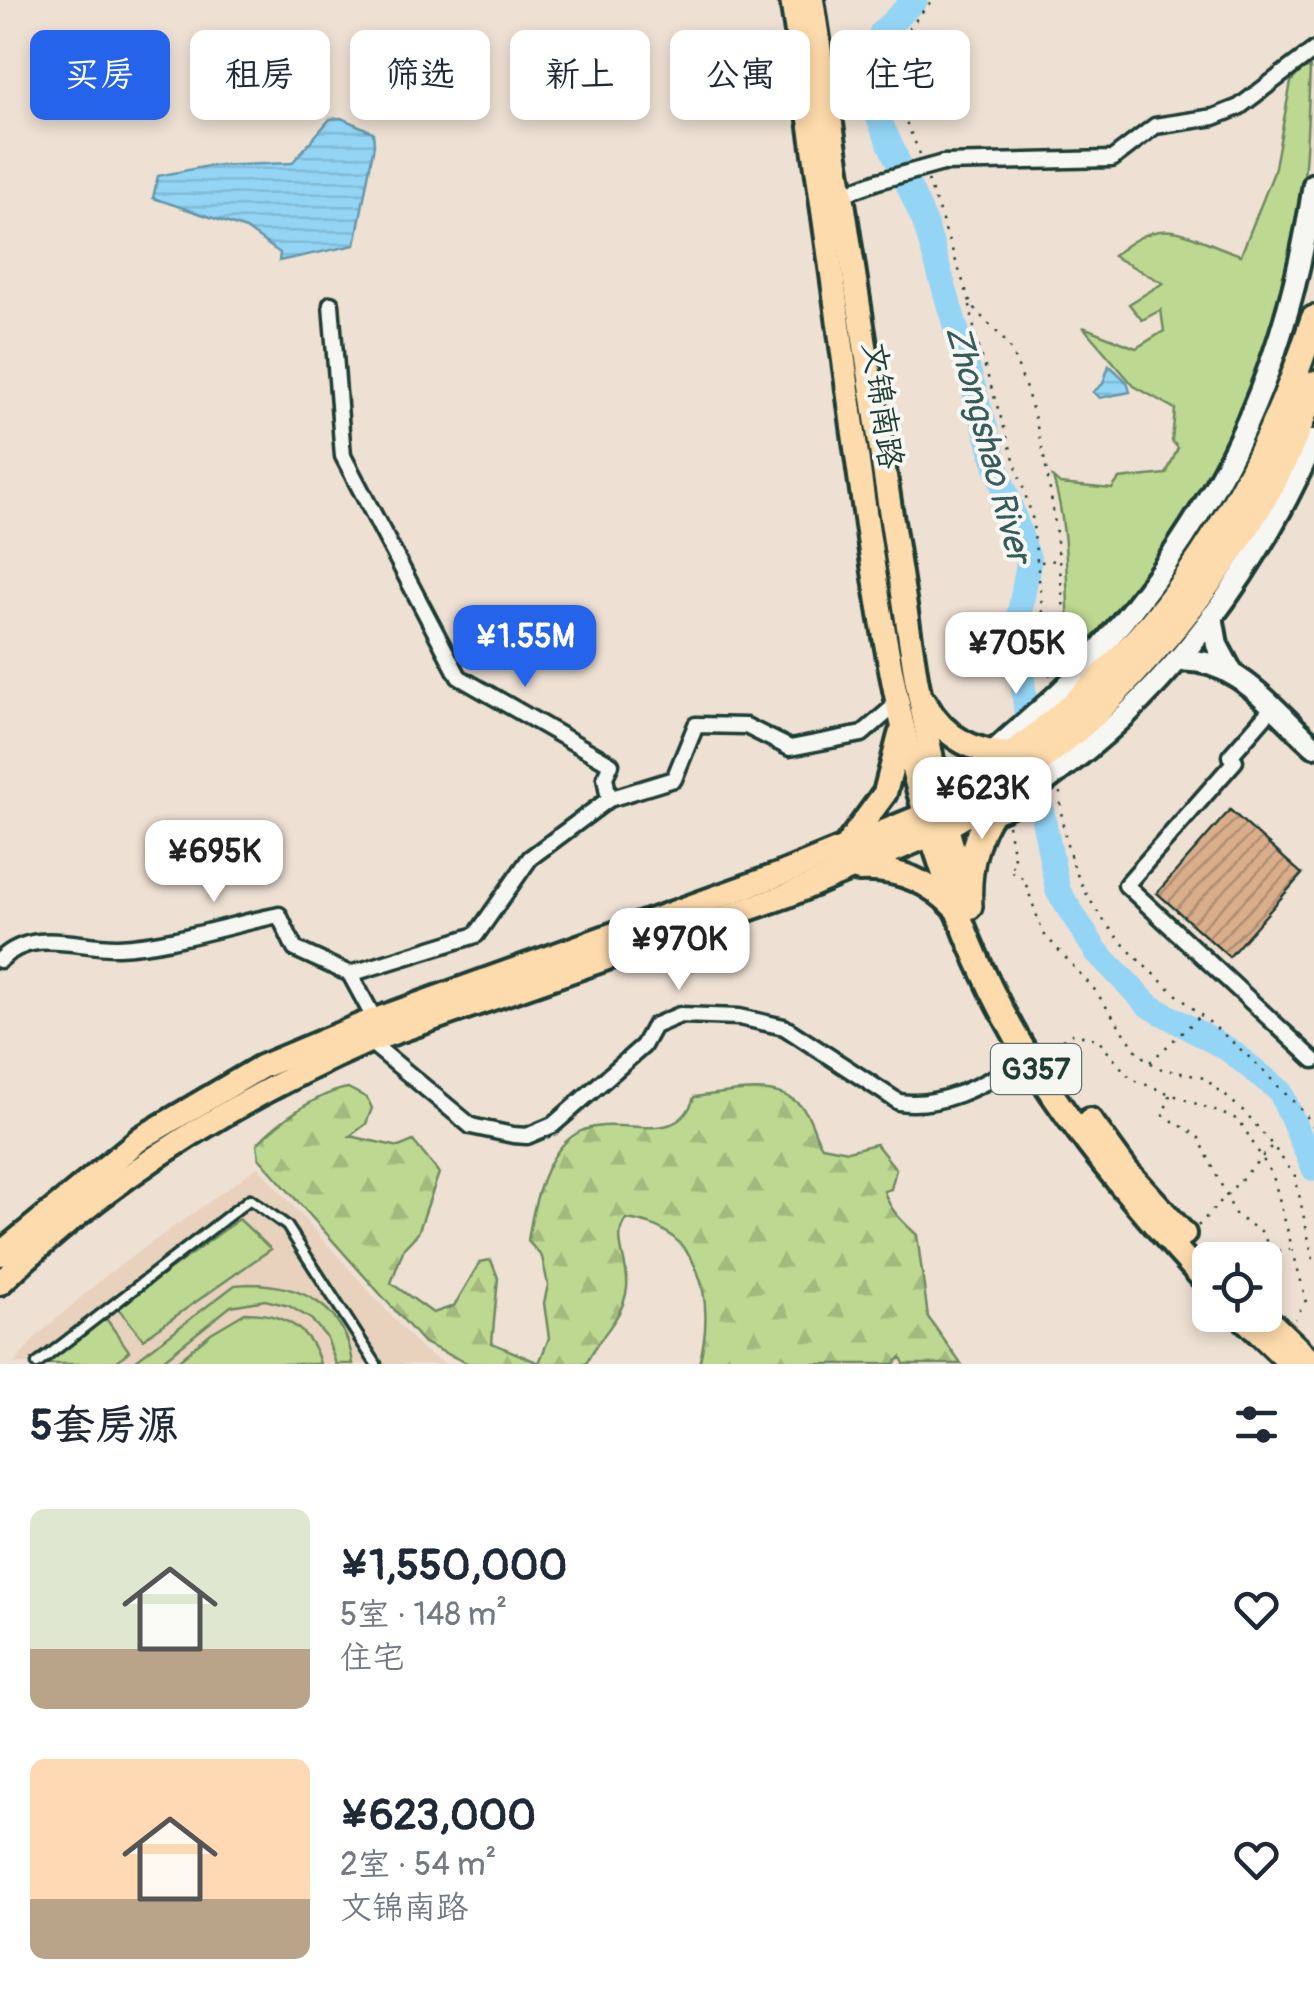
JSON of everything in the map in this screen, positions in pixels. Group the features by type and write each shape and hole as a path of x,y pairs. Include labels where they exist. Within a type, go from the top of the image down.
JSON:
{"highway":[{"path":"1072,709 1182,590 1229,521 1292,387 1314,319"},
{"path":"935,820 1001,777 1198,598 1242,532 1314,384"},
{"path":"963,908 972,862 1001,777"}],"main road":[{"name":"文锦南路","path":"792,0 870,547 899,702 935,820"},
{"name":"文锦南路","path":"812,0 935,820"},
{"path":"916,678 929,712 1001,777"},
{"path":"841,861 886,793 900,739 899,702"},
{"path":"0,1254 140,1138 262,1067 841,861 935,820"},
{"name":"G357","path":"935,820 963,908 1036,1054 1112,1178 1192,1266"},
{"path":"841,861 927,884 963,908"},
{"path":"0,1283 89,1204 148,1160 372,1030"},
{"name":"G357","path":"1036,1054 1127,1171 1192,1243"},
{"path":"1258,1332 1291,1364"},
{"path":"1281,1332 1314,1364"}],"street":[{"path":"843,194 878,180 943,163 1112,159 1155,126 1214,117 1239,107 1314,50"},
{"path":"935,820 1001,777 1060,770 1072,709 1212,497 1274,366 1306,244 1314,184"},
{"path":"331,304 343,456 459,678 611,764 606,777 609,799"},
{"path":"1072,709 1177,660 1276,522 1314,440"},
{"path":"1212,616 1217,645 1231,671"},
{"path":"1177,660 1211,661 1231,671 1314,746"},
{"path":"0,960 12,948 52,940 119,947 279,914 294,949 350,974 476,935 530,858 609,799 674,778 696,725 746,726 790,748 862,734 899,702"},
{"path":"1272,708 1230,756 1235,761 1126,885 1314,1060"},
{"path":"350,974 372,1030 470,1126 528,1136 553,1125 581,1103 643,1046 654,1026 680,1015 739,1018 784,1026 899,1102 913,1104 968,1092 1036,1054"}],"lane":[{"path":"37,1364 250,1199 287,1226 376,1364"}],"path":[{"path":"932,0 892,50 894,94 969,299 978,316 1010,348 1022,382 1055,515 1072,709"},
{"path":"969,299 976,339 1032,516 1072,709"},
{"path":"1040,562 1059,560"},
{"path":"1060,770 1061,829 1088,903 1125,950 1253,1060 1314,1127"},
{"path":"1001,777 1015,864 1008,870 1024,879 1043,932 1094,989 1139,1054 1150,1062 1204,1078 1246,1113 1273,1146 1295,1176 1314,1264"},
{"path":"1150,1062 1200,1016"},
{"path":"1036,1054 1072,1034 1096,1039 1131,1078 1239,1120 1274,1176 1306,1300 1285,1336"},
{"path":"1170,1094 1163,1115 1198,1136 1236,1216 1261,1232 1272,1252 1292,1248"},
{"path":"1187,1238 1273,1146"}],"shaded area":[{"path":"258,1167 421,1349 445,1364 14,1364 39,1334 108,1274"}],"green space":[{"path":"1310,68 1297,235 1278,316 1259,371 1210,476 1180,525 1111,619 1072,663 1065,547 1053,478 1060,484 1112,489 1119,479 1166,474 1178,448 1172,441 1175,409 1134,386 1083,327 1136,348 1164,331 1161,310 1142,320 1129,304 1163,283 1113,256 1147,234 1176,232 1241,255 1274,172 1291,82 1302,69"},
{"path":"348,1088 367,1098 372,1108 366,1124 350,1136 399,1147 413,1141 439,1173 418,1233 404,1248 391,1283 433,1313 454,1306 480,1262 491,1260 498,1278 492,1343 539,1363 549,1338 544,1303 548,1285 542,1257 528,1241 543,1180 567,1140 594,1127 661,1127 686,1113 694,1097 754,1090 782,1094 795,1101 808,1115 822,1146 848,1151 876,1144 896,1169 891,1189 884,1191 893,1210 917,1235 928,1317 961,1364 904,1364 901,1357 894,1364 699,1364 705,1316 697,1271 672,1236 652,1225 626,1219 620,1235 627,1279 625,1299 586,1364 469,1364 424,1343 259,1158 257,1144 276,1127 311,1102"},
{"path":"239,1219 271,1249 143,1339 118,1308"},
{"path":"235,1285 287,1288 318,1303 341,1327 353,1364 336,1364 327,1338 311,1319 289,1306 265,1300 231,1306 158,1364 131,1364"},
{"path":"245,1313 271,1316 293,1325 310,1340 320,1364 174,1364 211,1333"},
{"path":"105,1317 129,1351 114,1364 47,1364"}],"water":[{"path":"341,118 373,132 374,145 355,245 279,261 280,253 246,229 153,198 158,176 208,166 292,163 330,119"},
{"path":"1109,365 1127,382 1130,392 1100,398 1093,392 1103,384"}],"building":[{"path":"1230,810 1302,874 1229,957 1157,893"}],"waterway":[{"name":"Zhongshao River","path":"915,0 881,33 862,81 925,223 997,468 1029,560 1017,628 1031,758 1058,891 1096,951 1148,1005 1229,1050 1280,1091 1314,1169"}]}
